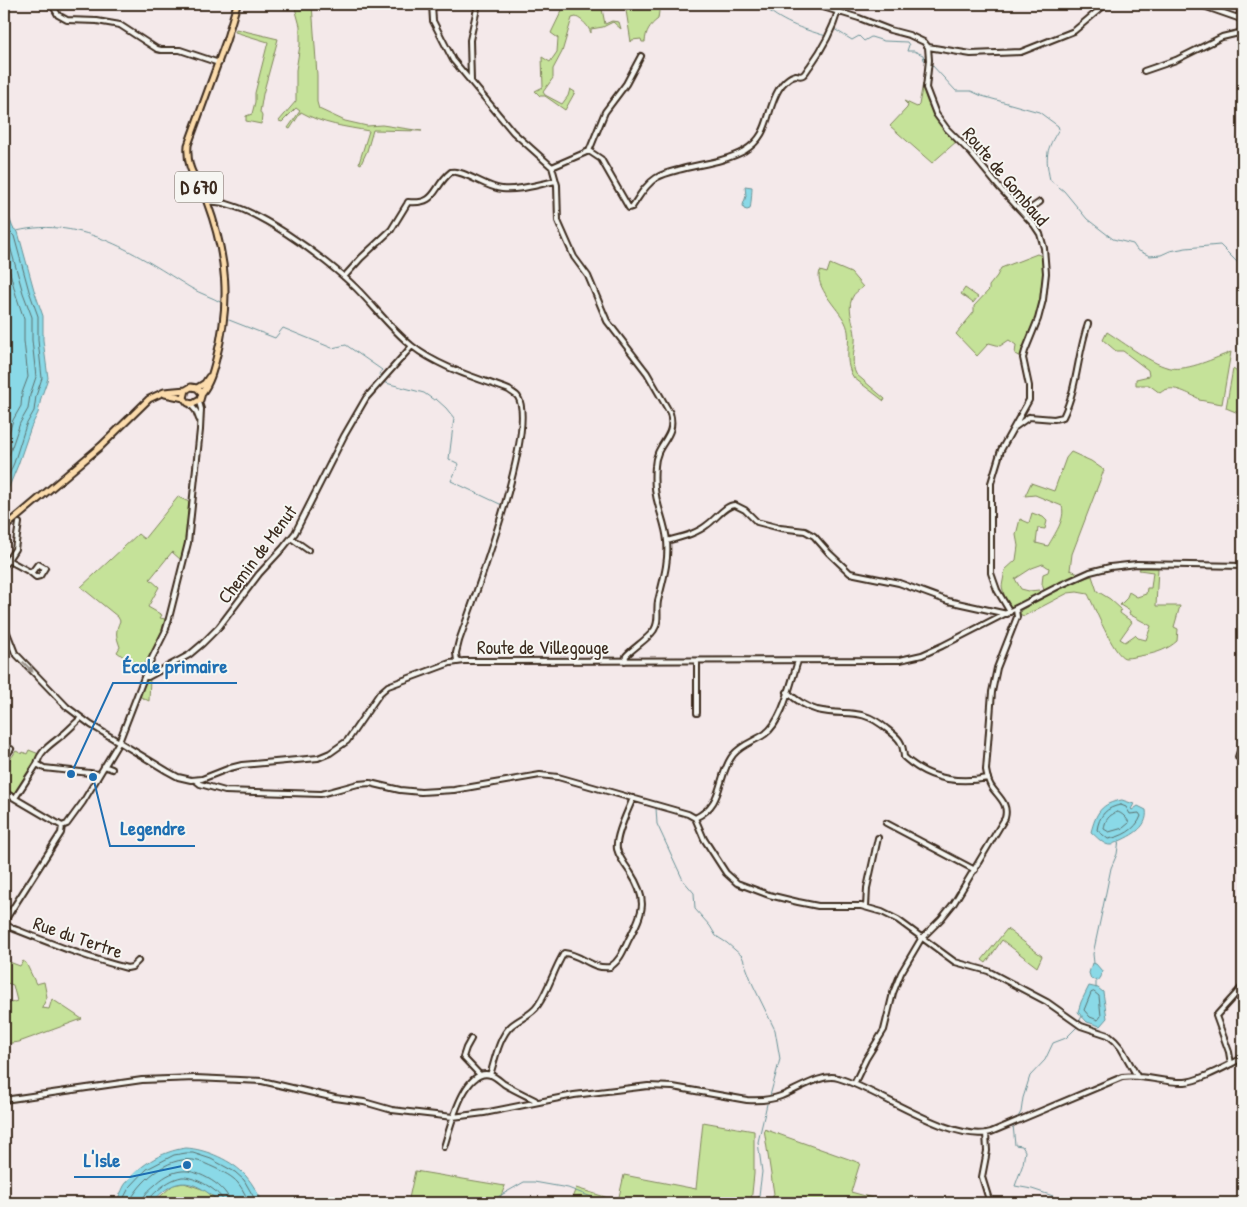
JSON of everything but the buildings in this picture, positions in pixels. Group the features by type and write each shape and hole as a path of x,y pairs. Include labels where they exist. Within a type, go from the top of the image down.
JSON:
{"main road":[{"name":"D 670","path":"202,393 208,385 224,329 225,283 220,252 207,202 189,167 188,145 233,21 237,4"},
{"path":"197,388 211,375"},
{"path":"4,528 101,446 149,399 157,395 172,390 186,390 191,387 197,388 202,393 199,402 190,404 184,398 172,394 157,395"},
{"path":"184,398 186,390"}],"street":[{"path":"52,4 58,15 67,20 97,21 120,25 157,49 180,50 218,63"},
{"path":"432,4 434,21 453,60 513,132 552,168 556,181 558,221 574,257 588,276 607,320 642,366 666,406 672,420 672,430 657,453 655,464 655,491 667,541 666,571 658,602 657,624 653,631 626,656 625,661"},
{"path":"471,82 470,40 478,4"},
{"path":"813,4 918,38 928,47 971,54 1022,52 1074,30 1106,4"},
{"path":"1198,4 1243,21"},
{"path":"1238,18 1243,5"},
{"path":"589,151 601,159 629,208 632,207 645,188 656,178 744,151 760,138 781,86 789,78 805,73 822,49 831,33 838,11"},
{"path":"1144,72 1176,60 1222,37 1243,32"},
{"name":"Route de Gombaud","path":"928,47 929,60 926,88 936,114 944,125 971,152 998,187 1024,213 1034,225 1042,240 1046,273 1044,292 1041,309 1023,358 1029,400 1001,450 995,466 991,496 991,573 1008,613"},
{"path":"552,168 589,151 605,112 630,77 641,56"},
{"path":"344,277 391,230 408,202 418,203 426,201 451,172 457,171 486,185 502,189 556,181"},
{"path":"207,202 228,205 264,221 301,242 344,277 412,346 435,362 509,390 518,397 521,437 514,473 459,641 456,661"},
{"path":"1024,213 1040,202"},
{"path":"1023,412 1029,417 1054,419 1063,417 1075,384 1081,346 1088,324"},
{"name":"Chemin de Menut","path":"144,676 148,677 182,659 202,644 219,627 259,574 291,538 308,510 344,436 366,398 412,346"},
{"path":"4,792 62,826 67,824 83,802 119,742 144,676 165,632 185,560 200,423 201,409 199,402"},
{"path":"190,404 196,411 200,423"},
{"path":"1011,430 1029,417"},
{"path":"667,541 686,536 704,528 727,507 733,504 745,510 757,522 780,528 801,530 814,536 850,573 908,586 948,601 1008,613"},
{"path":"4,566 15,549 19,523"},
{"path":"291,538 308,550"},
{"path":"8,560 30,572"},
{"name":"Route de Villegouge","path":"195,780 242,766 318,758 330,753 347,740 384,689 393,683 456,661 886,661 914,657 942,646 1090,572 1110,567 1137,564 1243,566"},
{"path":"854,1084 866,1059 884,1030 896,983 921,939 948,912 975,870 1006,813 1004,804 992,787 986,770 992,692 997,668 1017,617 1016,609"},
{"path":"4,625 17,655 57,697 81,718 173,774 225,791 321,794 358,784 370,783 421,792 454,790 540,775 558,777 688,814 695,818 704,839 721,862 726,873 737,883 769,895 808,904 866,907 898,920 954,962 988,971 1047,1002 1082,1026 1108,1035 1121,1048 1137,1076"},
{"path":"697,661 697,713"},
{"path":"695,818 706,812 715,801 725,771 734,755 771,728 781,710 798,661"},
{"path":"787,692 805,705 817,710 848,712 872,717 899,738 904,757 912,764 939,777 955,781 972,781 988,778"},
{"path":"15,798 37,764 41,754 81,718"},
{"path":"1238,757 1243,742"},
{"path":"4,759 11,749"},
{"path":"37,764 54,770 99,774"},
{"path":"104,766 112,769"},
{"path":"490,1075 504,1034 519,1019 529,1015 537,1007 564,953 570,953 599,967 610,967 615,964 640,918 643,909 642,898 632,875 616,847 633,798"},
{"path":"886,823 975,870"},
{"name":"Rue du Tertre","path":"62,826 61,833 4,922 12,928 68,951 94,959 127,968 132,967 138,961"},
{"path":"866,907 867,888 878,838"},
{"path":"1230,1064 1230,1052 1216,1016 1243,986"},
{"path":"471,1039 463,1057 480,1075"},
{"path":"4,1100 142,1080 195,1078 262,1081 335,1098 364,1102 392,1110 453,1117 484,1113 574,1095 648,1086 674,1087 760,1101 780,1096 830,1076 882,1096 920,1116 974,1134 986,1133 1068,1101 1115,1080 1137,1076 1186,1082 1243,1058"},
{"path":"444,1146 453,1117 465,1090 470,1082 480,1075 490,1075 536,1102"},
{"path":"986,1133 987,1151 982,1177 990,1203"}],"green space":[{"path":"294,4 312,4 317,102 319,109 345,121 367,126 382,125 422,131 373,130 361,164 359,163 369,131 326,122 301,112 290,129 288,128 300,111 296,108 282,122 279,121 296,101 296,70 300,45 300,26"},
{"path":"565,4 601,4 605,24 612,21 619,22 621,29 613,22 603,27 591,29 591,33 581,20 576,17 572,18 562,52 553,69 553,78 543,92 562,104 568,96 570,89 575,92 565,110 545,96 540,96 535,91 543,87 542,57 550,62 557,52 558,38 551,33"},
{"path":"625,4 660,4 658,19 648,29 645,42 642,42 641,39 632,40 631,42"},
{"path":"236,29 278,39 263,94 260,112 262,116 261,124 246,121 246,116 252,114 255,93 268,42 235,32"},
{"path":"923,83 924,92 934,115 957,141 932,163 890,126 907,108 908,105 904,101 917,107 919,105"},
{"path":"1037,254 1042,256 1043,284 1035,320 1020,357 1015,354 1016,345 1009,340 1000,346 989,343 977,356 956,334 974,312 974,306 989,290 989,286 1001,268"},
{"path":"830,264 851,273 863,287 854,295 850,303 855,331 854,366 856,374 885,399 884,401 854,378 850,371 848,364 848,335 845,322 820,284 820,271 827,273"},
{"path":"965,288 978,297 973,303 961,294"},
{"path":"1107,332 1147,358 1171,368 1193,366 1231,352 1222,404 1199,400 1179,390 1169,389 1160,393 1149,385 1136,385 1136,379 1149,376 1148,370 1123,351 1116,351 1103,340"},
{"path":"1233,369 1243,376 1243,415 1226,408"},
{"path":"1071,452 1091,461 1104,470 1072,554 1070,570 1076,572 1076,577 1045,593 1042,584 1043,574 1048,572 1049,568 1043,564 1032,568 1015,579 1021,589 1029,591 1039,590 1042,594 1012,609 1005,599 1002,586 1005,570 1016,560 1018,546 1016,535 1020,519 1029,523 1032,513 1043,517 1047,521 1045,529 1038,528 1036,543 1048,546 1059,527 1063,511 1062,506 1035,495 1025,496 1031,483 1054,491 1066,458"},
{"path":"178,497 189,502 185,546 181,560 172,552 150,579 159,587 148,607 162,615 160,618 165,619 162,631 142,671 117,652 120,647 117,634 120,621 118,617 81,587 138,534 144,539"},
{"path":"1140,568 1158,568 1156,606 1180,606 1174,627 1178,629 1177,641 1162,650 1130,658 1120,655 1110,640 1088,594 1068,593 1024,616 1019,614 1021,610 1080,579 1092,576 1097,591 1110,599 1121,609 1120,613 1132,622 1120,639 1125,642 1135,635 1146,640 1151,626 1129,614 1130,611 1120,605 1126,599 1129,592 1137,597 1146,594 1147,588 1151,588 1153,572 1139,570"},
{"path":"150,678 149,701 139,696 144,680"},
{"path":"29,750 39,754 14,794 4,789 4,768 16,751 27,754"},
{"path":"1007,929 1042,956 1037,967 1002,940 986,963 982,960"},
{"path":"4,960 20,966 23,961 26,963 36,984 44,982 47,997 42,1008 49,1009 52,999 82,1019 19,1042 4,1044 4,1005 17,1001 13,985 4,982"},
{"path":"703,1122 754,1131 754,1174 751,1203 570,1203 576,1188 618,1201 624,1175 696,1189"},
{"path":"764,1129 860,1163 851,1192 890,1203 770,1203 774,1194"},
{"path":"415,1171 505,1186 498,1203 408,1203"},
{"path":"184,1183 205,1190 220,1203 153,1203 173,1185"}],"water":[{"path":"745,186 752,187 750,209 747,210 744,209 743,205 746,196"},
{"path":"4,204 13,228 18,232 43,316 43,340 48,378 38,413 4,499"},
{"path":"1122,800 1134,804 1132,810 1138,806 1146,810 1146,817 1141,827 1131,835 1112,845 1108,845 1091,832 1093,825 1097,814 1104,806"},
{"path":"1092,963 1096,964 1102,971 1098,981 1091,979 1089,973"},
{"path":"1089,986 1098,988 1103,992 1107,1018 1100,1026 1087,1022 1078,1012"},
{"path":"186,1148 210,1153 234,1165 249,1179 263,1203 221,1203 202,1189 186,1183 170,1187 152,1203 114,1203 129,1179 143,1166 168,1152"}],"waterway":[{"path":"761,4 784,20 826,36"},
{"path":"834,29 852,40 859,36 864,41 871,37 884,41 907,42 909,45 907,51 914,51 923,55 926,61"},
{"path":"931,64 956,91 971,91 982,96 1039,112 1058,126 1059,129 1051,142 1047,159 1050,180 1064,191 1087,219 1113,239 1133,244 1137,250 1150,256 1186,248 1220,245 1243,268"},
{"path":"17,231 41,228 64,229 87,234 109,242 222,303 221,317"},
{"path":"229,320 275,338 283,328 332,348 346,345 382,370 379,374 381,379"},
{"path":"382,382 424,393 434,400 436,399 446,408 454,418 449,459 459,464 451,481 502,505"},
{"path":"656,808 657,824 683,880 694,893 695,909 716,936 742,956 753,985 775,1030 780,1059 770,1096"},
{"path":"1094,963 1093,954 1111,868 1117,854 1119,840"},
{"path":"1096,979 1096,988"},
{"path":"1079,1022 1082,1016"},
{"path":"1014,1119 1021,1112 1030,1076 1045,1060 1053,1043 1066,1038 1077,1027"},
{"path":"758,1203 762,1172 758,1142 767,1104"},
{"path":"1013,1125 1015,1145 1022,1146 1025,1151 1023,1164 1015,1186 1053,1196 1054,1203"},
{"path":"493,1203 496,1198 524,1182 568,1188 607,1203"}],"place":[{"name":"École primaire","path":"71,774"},
{"name":"Legendre","path":"93,777"},
{"name":"L'Isle","path":"187,1165"}]}
